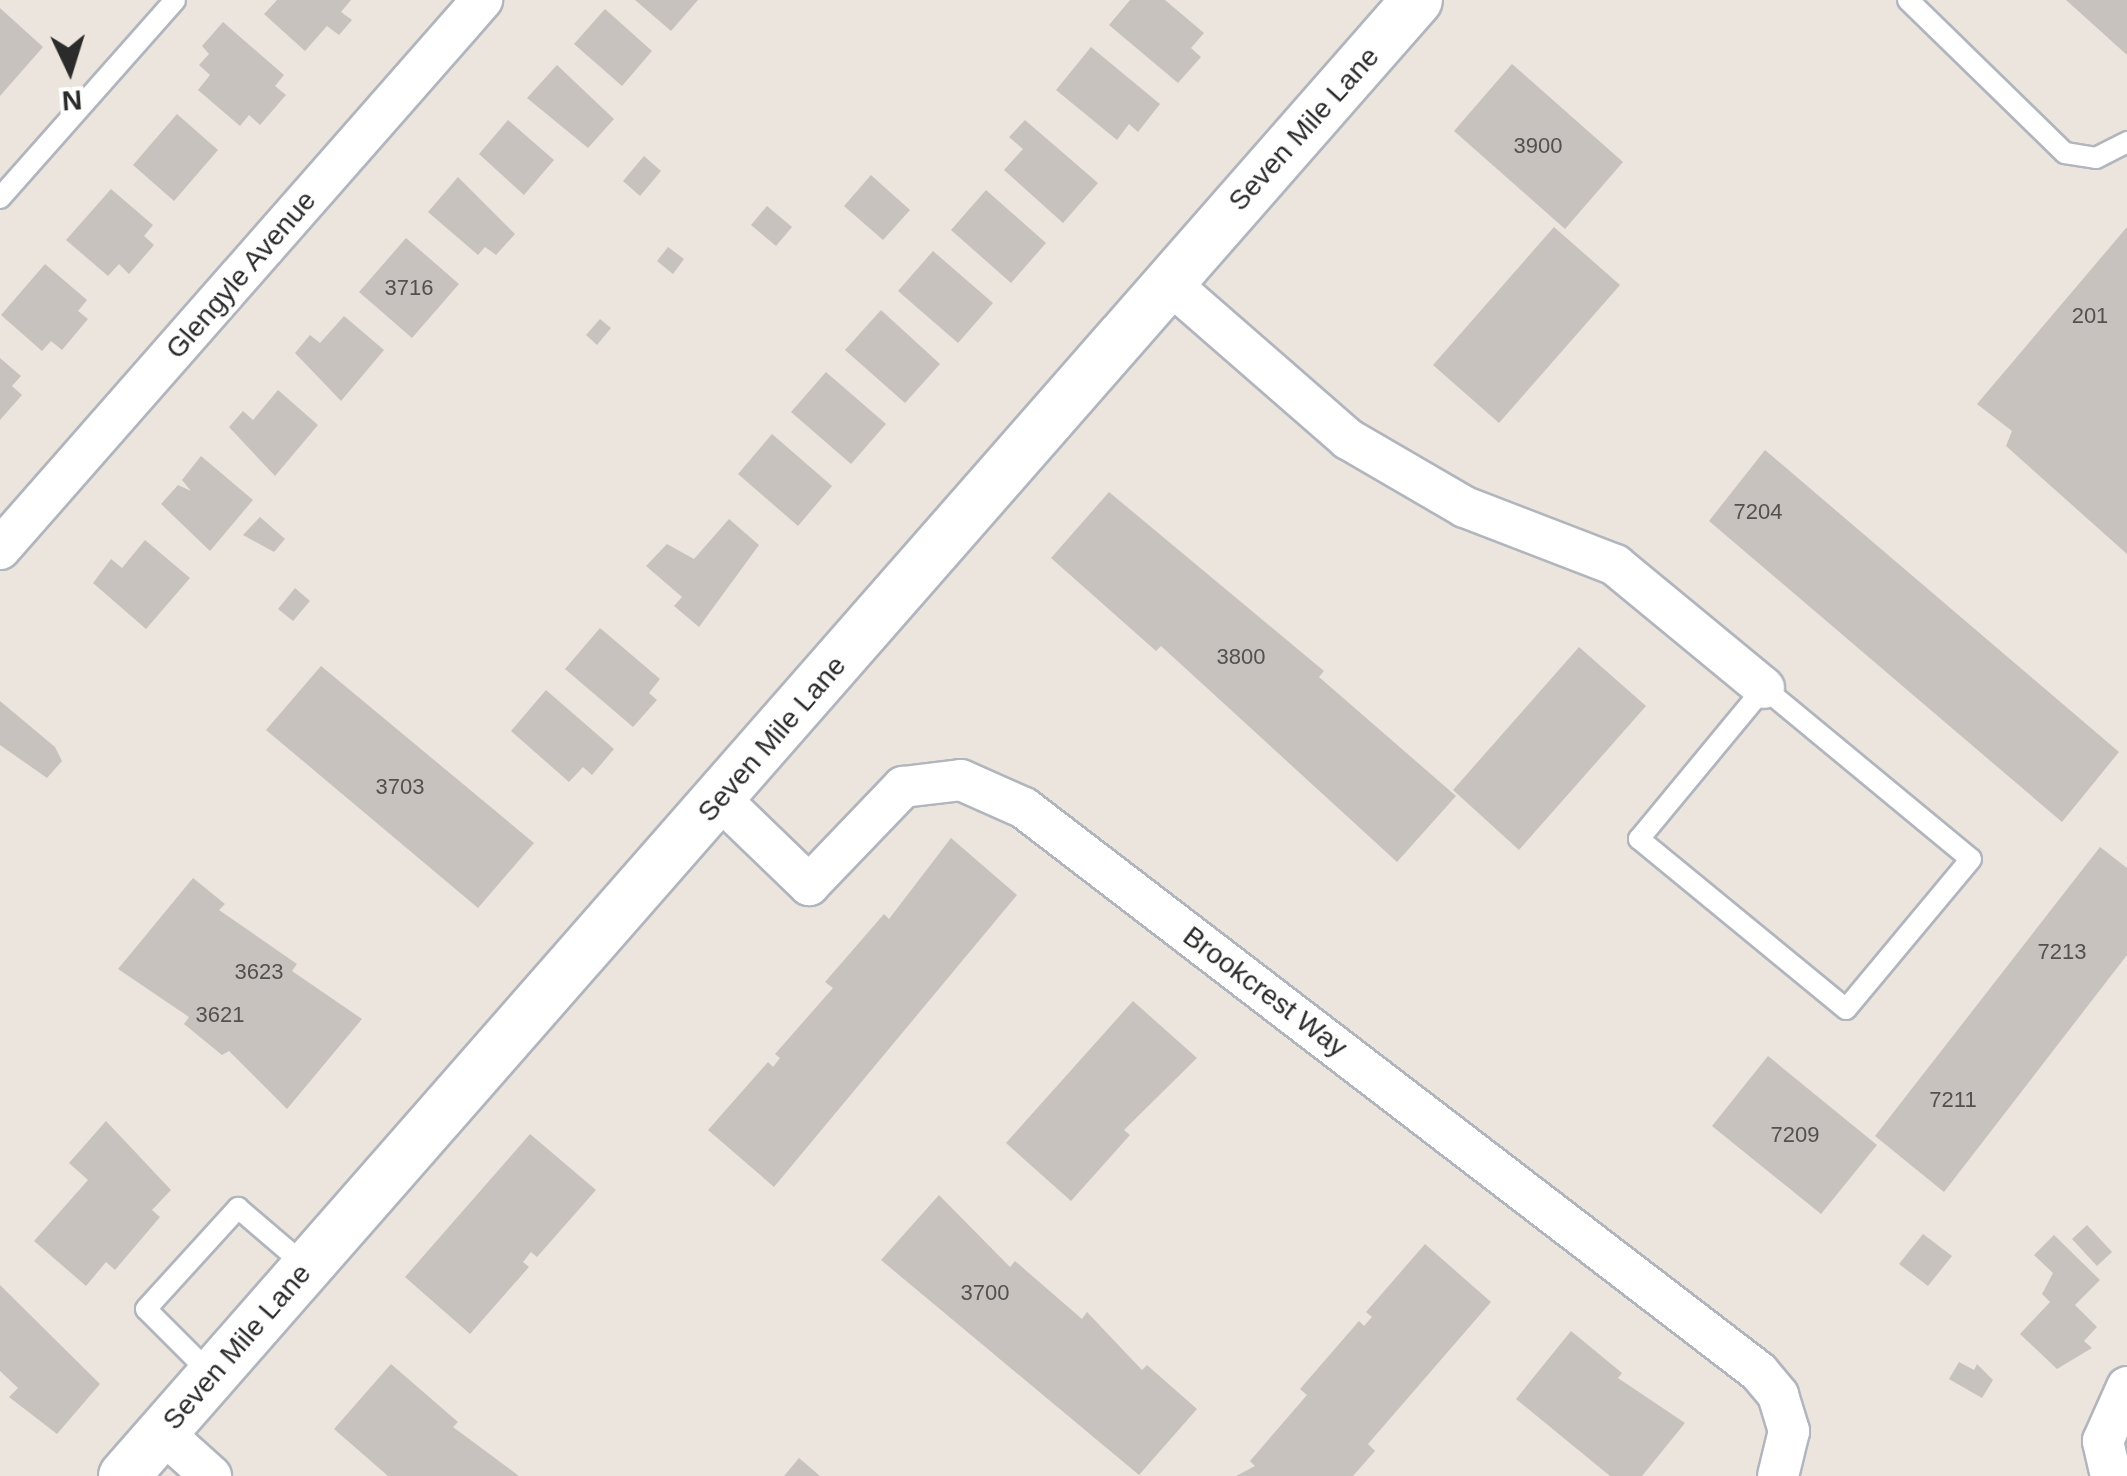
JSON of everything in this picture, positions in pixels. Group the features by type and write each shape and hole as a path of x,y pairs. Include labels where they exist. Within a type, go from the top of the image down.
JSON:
{"street":[{"name":"Glengyle Avenue","path":"0,550 482,0"},
{"name":"Seven Mile Lane","path":"124,1476 1417,0"},
{"path":"1168,282 1348,439 1465,506 1615,565 1764,688"},
{"name":"Brookcrest Way","path":"720,799 809,885 903,788 961,780 1024,808 1759,1372 1778,1395 1789,1431 1778,1476"},
{"path":"2111,1476 2102,1441 2127,1387"},
{"path":"162,1432 211,1476"}],"lane":[{"path":"0,198 175,0"},
{"path":"1908,0 2066,152 2096,158 2127,142"},
{"path":"1764,688 1971,859 1846,1009 1639,839 1764,688"},
{"path":"212,1376 146,1309 238,1208 307,1268"}],"building":[{"path":"277,0 351,0 341,12 352,20 339,35 327,26 305,51 264,14"},
{"path":"635,0 698,0 671,31"},
{"path":"1130,0 1165,0 1204,33 1191,48 1201,57 1178,83 1109,25"},
{"path":"2066,0 2127,0 2127,55"},
{"path":"0,8 43,47 0,96"},
{"path":"605,9 652,51 622,86 574,44"},
{"path":"223,22 284,75 275,86 286,95 260,125 249,115 240,126 198,90 210,75 199,65 209,54 202,46"},
{"path":"1091,47 1160,104 1138,132 1129,124 1117,140 1056,90"},
{"path":"1512,64 1623,162 1565,229 1454,131"},
{"path":"557,65 614,119 588,148 527,98"},
{"path":"177,114 218,150 174,201 133,165"},
{"path":"508,120 554,160 524,195 479,154"},
{"path":"1025,120 1098,183 1063,223 1004,170 1023,149 1009,137"},
{"path":"644,156 661,171 640,196 623,181"},
{"path":"871,175 910,210 883,240 844,206"},
{"path":"458,177 515,234 496,255 485,247 478,255 428,212"},
{"path":"111,189 153,225 144,236 154,245 129,274 119,264 108,276 66,240"},
{"path":"986,190 1046,243 1011,283 951,230"},
{"path":"767,206 792,227 776,246 751,225"},
{"path":"1554,227 1620,285 1499,423 1433,365"},
{"path":"2127,227 2127,554 2006,446 2012,431 1977,404"},
{"path":"406,238 459,284 412,338 359,292"},
{"path":"668,247 684,259 673,274 657,261"},
{"path":"933,251 993,303 958,343 898,291"},
{"path":"45,264 87,300 78,311 88,319 62,350 51,341 42,351 1,315"},
{"path":"881,310 940,364 905,403 845,350"},
{"path":"344,316 384,350 341,401 295,353 310,335 320,343"},
{"path":"600,319 611,328 597,345 586,335"},
{"path":"0,358 21,376 12,386 22,395 0,420"},
{"path":"826,372 886,424 851,464 791,412"},
{"path":"278,390 318,425 275,476 229,427 243,411 253,420"},
{"path":"772,434 832,486 798,526 738,474"},
{"path":"1765,450 2119,752 2062,822 1709,521"},
{"path":"201,456 253,500 210,551 161,504 178,485 191,491 182,480"},
{"path":"1109,492 1324,671 1319,677 1456,796 1397,862 1161,646 1156,651 1051,558"},
{"path":"260,517 285,539 274,552 243,535"},
{"path":"729,519 759,545 699,627 674,606 682,597 646,566 667,544 694,559"},
{"path":"145,540 190,578 146,629 93,583 111,559 122,568"},
{"path":"295,588 310,601 293,621 278,609"},
{"path":"600,628 660,679 649,693 657,700 633,727 565,669"},
{"path":"1579,647 1646,706 1519,850 1453,790"},
{"path":"321,666 534,843 478,908 266,730"},
{"path":"546,690 614,749 592,775 583,767 569,782 511,731"},
{"path":"0,701 55,747 62,761 47,778 0,745"},
{"path":"951,838 1017,895 774,1187 708,1130 768,1062 773,1067 780,1058 775,1054 833,988 825,982 884,914 889,919"},
{"path":"2100,847 2127,868 2127,955 1944,1192 1875,1136"},
{"path":"193,878 225,904 219,910 297,964 292,971 362,1019 287,1109 229,1051 222,1055 184,1024 189,1017 118,969"},
{"path":"1133,1001 1197,1058 1124,1130 1130,1135 1071,1201 1006,1143"},
{"path":"1768,1056 1877,1145 1821,1214 1712,1126"},
{"path":"106,1121 171,1190 152,1210 160,1217 115,1270 106,1262 86,1286 34,1241 88,1180 69,1163"},
{"path":"530,1134 596,1190 537,1257 531,1252 523,1262 529,1267 470,1334 405,1277"},
{"path":"939,1195 1010,1267 1015,1261 1082,1319 1087,1312 1142,1370 1147,1365 1197,1409 1139,1475 881,1260"},
{"path":"2087,1225 2112,1252 2097,1266 2072,1239"},
{"path":"1923,1234 1952,1256 1928,1286 1899,1264"},
{"path":"2054,1235 2100,1280 2075,1305 2097,1327 2084,1341 2092,1348 2057,1369 2020,1334 2050,1302 2042,1294 2053,1273 2034,1255"},
{"path":"1425,1244 1491,1302 1368,1444 1375,1451 1353,1476 1236,1476 1255,1466 1250,1461 1307,1395 1300,1389 1359,1321 1364,1326 1372,1317 1366,1312"},
{"path":"0,1285 100,1384 57,1434 9,1397 18,1388 0,1371"},
{"path":"1571,1331 1622,1373 1618,1378 1685,1423 1642,1476 1610,1476 1516,1399"},
{"path":"1959,1362 1974,1370 1977,1364 1993,1380 1982,1398 1949,1379"},
{"path":"391,1364 458,1422 453,1427 519,1476 388,1476 334,1429"},
{"path":"799,1458 820,1476 784,1476"}]}
